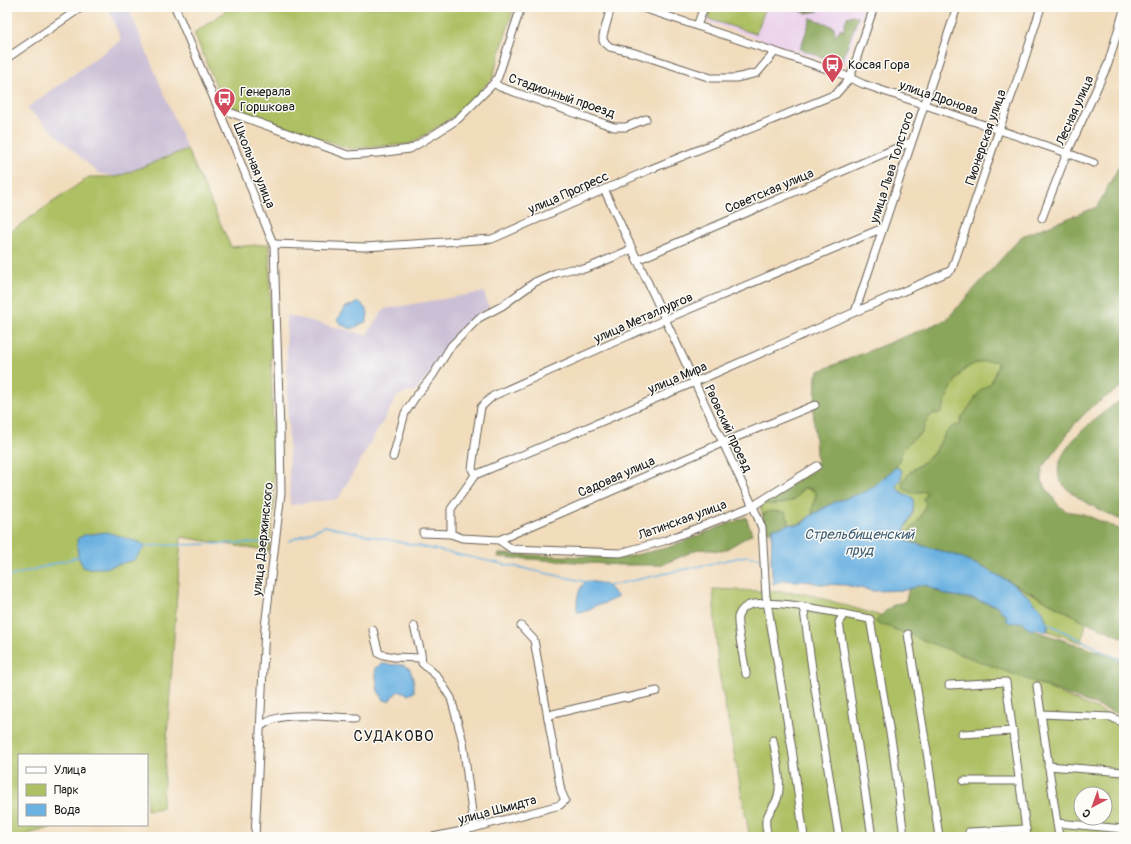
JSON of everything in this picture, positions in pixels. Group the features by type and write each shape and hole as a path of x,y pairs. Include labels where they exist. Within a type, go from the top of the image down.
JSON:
{"street":[{"path":"7,58 82,7"},
{"name":"Школьная улица","path":"175,7 273,244"},
{"path":"218,108 348,156 410,149 458,120 494,83 498,77 521,7"},
{"path":"611,7 603,36 603,41 610,47 636,53 711,78 736,78 757,74 775,52"},
{"name":"улица Дронова","path":"640,7 834,71 863,84 1094,163"},
{"path":"697,26 704,7"},
{"path":"850,78 874,7"},
{"name":"улица Льва Толстого","path":"855,312 957,7"},
{"name":"Пионерская улица","path":"948,272 952,269 1023,64 1041,7"},
{"name":"Лесная улица","path":"1042,218 1067,153 1108,64 1124,10"},
{"name":"улица Прогресс","path":"273,244 365,247 492,239 651,169 836,94 850,78"},
{"name":"Стадионный проезд","path":"494,83 505,89 614,127 626,127 646,119"},
{"name":"Советская улица","path":"637,260 908,143 910,144"},
{"name":"Рвовский проезд","path":"604,189 666,319 762,528 766,600 792,749 804,837"},
{"name":"улица Металлургов","path":"475,475 472,469 481,408 493,396 666,319 882,229"},
{"name":"улица Дзержинского","path":"255,837 265,626 281,482 273,244"},
{"path":"393,457 405,413 433,375 451,346 480,318 502,306 535,282 556,273 571,269 584,269 595,266 632,249"},
{"name":"улица Мира","path":"475,475 695,382 948,272"},
{"name":"Садовая улица","path":"423,533 451,534 462,538 499,540 722,443 815,405"},
{"name":"Латинская улица","path":"499,540 512,549 620,553 664,541 753,506 817,466"},
{"path":"451,534 451,509 475,475"},
{"path":"746,674 737,619 742,610 747,606 766,600 870,619 893,750 904,837"},
{"path":"802,607 804,611 838,837"},
{"path":"844,614 839,622 872,837"},
{"path":"414,626 422,663 437,676 451,698 464,742 474,828"},
{"path":"521,626 534,640 548,717 554,714 624,697 627,698 657,691"},
{"path":"373,630 378,654 394,657 421,658"},
{"path":"908,634 939,837"},
{"path":"950,685 1006,682 1026,833 969,832"},
{"path":"1037,686 1059,837"},
{"path":"1041,714 1111,717 1124,722"},
{"path":"261,726 278,718 298,716 356,718"},
{"name":"улица Шмидта","path":"433,837 474,828 560,805 565,800 561,791 548,717"},
{"path":"962,734 1013,731"},
{"path":"768,837 766,822 768,814 775,805 778,796 779,782 773,740"},
{"path":"1048,766 1124,772"},
{"path":"964,781 1019,781"},
{"path":"1057,823 1124,829"}],"shaded area":[{"path":"108,7 128,7 187,149 117,177 98,173 27,108 121,40"},
{"path":"709,7 864,7 844,67 704,21"},
{"path":"484,292 489,308 479,313 448,342 436,366 417,390 398,395 338,499 290,505 286,315 366,335 384,309"}],"green space":[{"path":"228,7 514,7 492,79 455,116 410,144 351,149 224,105 194,33 223,13"},
{"path":"711,7 766,7 756,34 708,19"},
{"path":"790,7 821,7 818,11 806,13"},
{"path":"853,15 858,17 841,64 800,49 811,18 834,27 835,36 841,28 843,31 847,17"},
{"path":"187,149 231,247 269,244 274,501 269,551 181,537 162,808 148,810 148,754 18,754 18,826 57,826 28,834 25,837 7,837 7,234 89,177 117,177"},
{"path":"1124,157 1124,385 1091,407 1073,426 1042,469 1042,481 1059,506 1066,511 1083,514 1124,531 1124,638 1086,622 986,569 958,556 904,539 903,536 920,518 926,503 923,499 927,494 926,491 912,493 904,489 902,482 909,474 933,454 950,428 960,425 962,417 981,390 991,383 998,365 996,361 986,361 971,365 961,373 952,386 941,412 937,414 934,413 930,416 925,423 922,433 913,439 903,449 896,467 865,492 835,502 813,514 812,511 816,494 809,488 803,488 797,497 786,503 763,504 763,502 817,468 813,408 815,403 816,375 819,371 946,320 1022,236 1097,207"},
{"path":"981,361 996,361 998,365 991,383 981,390 961,419 960,425 946,433 932,455 910,472 902,482 919,492 926,491 927,494 924,499 926,503 920,517 903,536 914,510 914,505 911,498 900,491 896,486 899,468 896,467 903,449 913,439 922,433 925,423 930,416 943,408 954,383 962,372 973,364"},
{"path":"1124,398 1124,521 1077,497 1062,484 1059,477 1059,466 1063,455 1081,432 1104,412"},
{"path":"805,488 814,491 816,494 813,514 802,522 797,524 788,524 789,520 764,514 763,517 760,504 763,502 780,503 793,500"},
{"path":"770,511 785,512 789,521 788,524 767,531 763,516"},
{"path":"746,517 752,534 723,551 698,549 662,565 621,565 498,557 499,554 622,558 667,548"},
{"path":"1010,582 1086,622 1082,643 1048,631 1048,624 1041,610 1029,597"},
{"path":"917,585 925,585 939,592 997,606 1006,614 1006,620 1023,622 1026,627 1032,630 1124,660 1124,716 875,622 891,607 906,600 909,588"},
{"path":"713,589 804,593 884,617 1124,721 1124,837 753,837 749,833 718,668"}],"water":[{"path":"360,302 368,312 367,321 352,329 342,325 337,320 346,307"},
{"name":"Стрельбищенский пруд","path":"896,467 902,471 901,479 896,486 901,492 913,498 914,505 913,511 904,531 904,539 958,556 1010,582 1027,595 1043,611 1048,631 1042,631 1037,628 1034,630 1029,629 1023,622 1009,622 1006,620 1006,614 997,606 974,599 947,595 925,585 905,590 874,591 845,585 820,584 806,581 784,580 773,584 771,562 773,528 782,527 788,524 797,525 803,523 810,516 835,502 865,492"},
{"path":"107,532 146,546 134,560 105,568 84,568 78,557 77,539 84,535"},
{"path":"586,581 604,584 618,597 603,604 596,605 587,611 577,612 578,595"},
{"path":"382,664 403,665 410,669 414,682 414,692 408,695 404,692 398,691 389,701 384,700 378,691 375,668"}],"waterway":[{"path":"289,541 325,526 587,582"},
{"path":"145,546 271,542"},
{"path":"608,586 746,556 761,558"},
{"path":"7,577 78,557"},
{"path":"1045,622 1124,662"}],"place":[{"name":"Косая Гора","path":"833,84"},
{"name":"Генерала Горшкова","path":"225,118"}],"district":[{"name":"СУДАКОВО","path":"394,736"}]}
